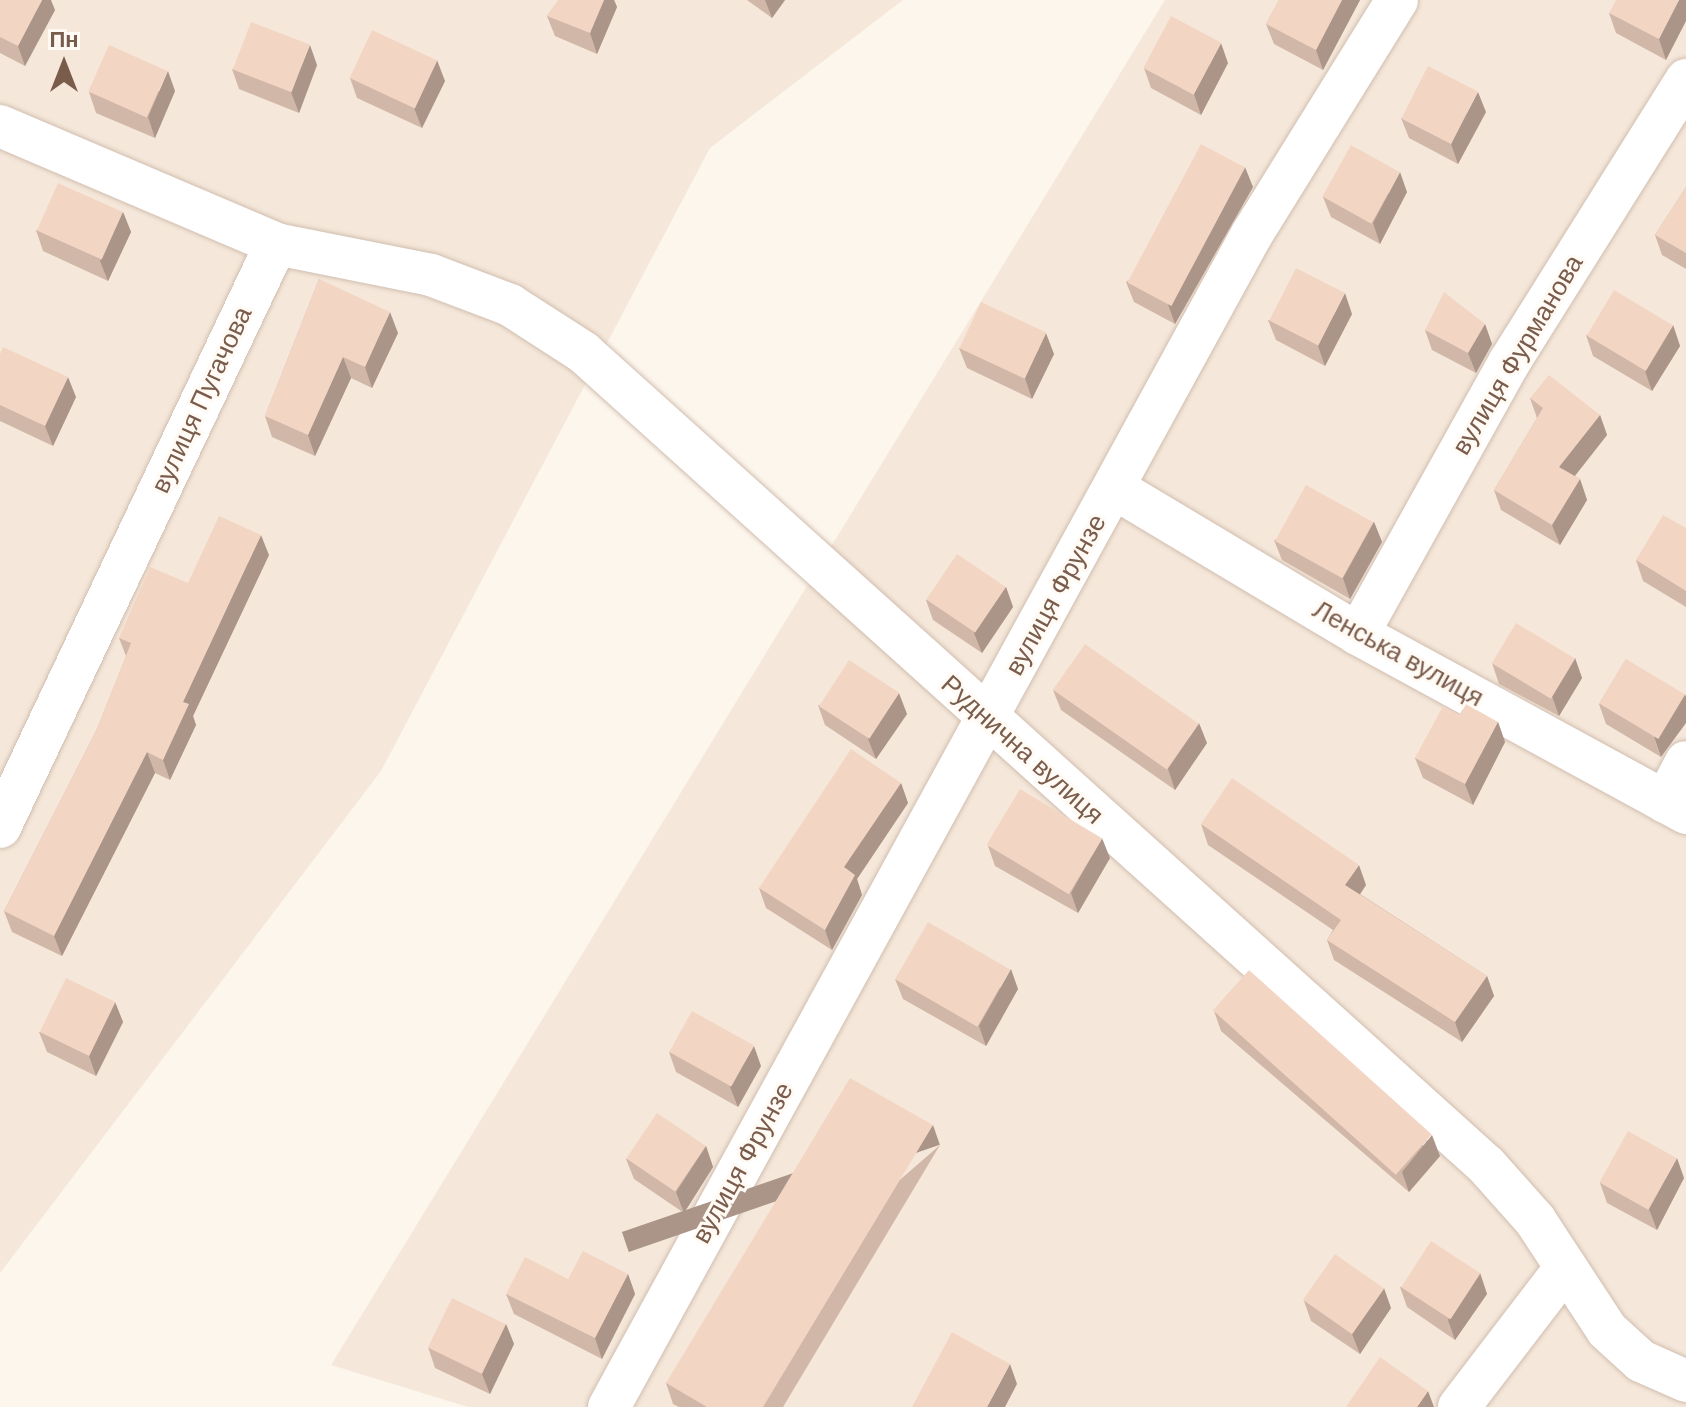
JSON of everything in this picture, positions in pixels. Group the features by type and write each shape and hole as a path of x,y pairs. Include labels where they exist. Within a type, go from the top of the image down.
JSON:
{"street":[{"name":"вулиця Фрунзе","path":"609,1407 1252,234 1397,0"},
{"name":"вулиця Фурманова","path":"1358,634 1510,361 1686,80"},
{"path":"0,126 276,244"},
{"name":"Руднична вулиця","path":"276,244 431,275 510,305 583,352 988,720 1486,1165 1566,1267 1607,1330 1641,1361 1686,1381"},
{"name":"вулиця Пугачова","path":"0,827 276,244"},
{"name":"Ленська вулиця","path":"1114,488 1358,634 1675,807"},
{"path":"1675,807 1686,762"},
{"path":"1459,1407 1566,1267"}],"shaded area":[{"path":"0,0 903,0 710,148 381,771 0,1273"},
{"path":"1165,0 1686,0 1686,1407 468,1407 331,1365"}],"building":[{"path":"0,0 42,0 18,46 0,37"},
{"path":"559,0 604,0 590,33 547,16"},
{"path":"1279,0 1342,0 1316,50 1266,24"},
{"path":"1616,0 1679,0 1659,39 1609,13"},
{"path":"1171,16 1221,43 1194,95 1143,68"},
{"path":"251,22 310,45 292,92 233,70"},
{"path":"372,30 437,60 415,108 350,78"},
{"path":"109,45 167,71 147,118 88,92"},
{"path":"1428,66 1478,91 1451,144 1401,119"},
{"path":"1201,144 1245,167 1171,306 1127,283"},
{"path":"1351,145 1400,172 1371,224 1322,197"},
{"path":"58,183 123,212 102,259 37,231"},
{"path":"1686,187 1686,253 1655,235"},
{"path":"1296,268 1345,293 1318,346 1269,321"},
{"path":"319,279 390,312 365,367 343,357 308,435 265,416"},
{"path":"1614,290 1673,326 1646,371 1587,335"},
{"path":"1444,292 1485,324 1468,353 1425,330"},
{"path":"981,302 1046,332 1025,379 959,348"},
{"path":"3,347 68,377 45,426 0,405 0,354"},
{"path":"1549,375 1600,415 1559,467 1580,479 1552,525 1494,490 1543,408 1530,398"},
{"path":"1306,485 1373,522 1342,578 1275,541"},
{"path":"1663,515 1686,528 1686,591 1636,560"},
{"path":"219,516 261,535 183,702 189,704 163,760 147,752 54,936 4,911 97,729 131,643 119,638 150,567 188,583"},
{"path":"957,554 1006,587 975,633 926,600"},
{"path":"1516,623 1575,659 1551,699 1492,663"},
{"path":"1085,644 1199,724 1167,770 1053,690"},
{"path":"1626,659 1685,695 1658,739 1599,704"},
{"path":"849,660 899,693 869,739 819,706"},
{"path":"1466,704 1498,722 1465,784 1415,758 1443,706 1459,715"},
{"path":"851,749 901,783 844,867 855,875 825,930 759,888"},
{"path":"1232,778 1359,865 1345,885 1487,976 1455,1022 1327,940 1341,920 1201,824"},
{"path":"1020,789 1102,838 1069,894 987,845"},
{"path":"928,922 1010,970 977,1027 895,979"},
{"path":"1249,970 1432,1135 1396,1175 1213,1010"},
{"path":"66,978 115,1002 89,1056 40,1032"},
{"path":"692,1011 754,1045 731,1087 669,1052"},
{"path":"850,1078 933,1125 763,1407 707,1407 666,1383"},
{"path":"657,1113 706,1146 675,1192 626,1159"},
{"path":"1628,1131 1677,1158 1648,1210 1599,1183"},
{"path":"1431,1241 1480,1273 1451,1319 1401,1287"},
{"path":"583,1251 628,1274 595,1338 506,1294 525,1257 568,1279"},
{"path":"1335,1254 1384,1288 1352,1334 1303,1300"},
{"path":"452,1298 506,1324 482,1374 428,1347"},
{"path":"952,1332 1010,1364 987,1407 912,1407"},
{"path":"1380,1357 1428,1391 1417,1407 1346,1407"}]}
